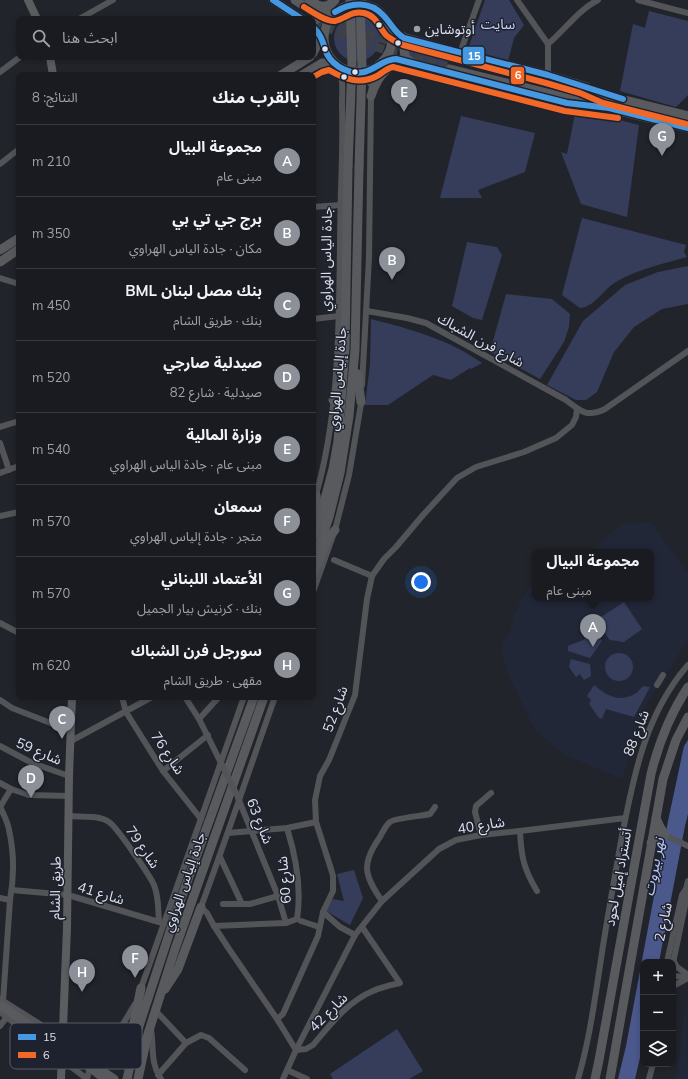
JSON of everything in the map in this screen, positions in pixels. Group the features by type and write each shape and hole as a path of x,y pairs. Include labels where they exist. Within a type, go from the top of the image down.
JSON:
{"highway":[{"path":"273,0 297,16"},
{"path":"282,0 313,12 326,10 336,12"},
{"path":"295,0 313,12"},
{"path":"313,12 321,6 332,4 336,0"},
{"path":"336,0 336,12"},
{"path":"350,0 360,0"},
{"name":"جادة إلياس الهراوي","path":"316,529 322,514 338,441 345,348 348,166 352,63 350,0"},
{"name":"جادة إلياس الهراوي","path":"316,555 329,517 346,443 355,350 362,65 360,0"},
{"path":"316,30 319,31 329,57 336,65 346,71 355,72 365,72 373,69 383,61 388,54 392,36 390,27 373,0"},
{"path":"316,52 319,50 323,40 326,24 336,12 350,5 357,4 365,5 379,11"},
{"path":"390,27 397,34 403,37 456,56 570,88 605,95 688,116"},
{"path":"316,34 316,48"},
{"path":"413,64 405,57 404,49 408,44 418,42"},
{"path":"456,56 548,75 583,85 605,95"},
{"path":"383,61 394,58 567,103 609,108"},
{"path":"286,72 305,60"},
{"path":"307,72 322,63 336,65"},
{"path":"371,96 379,78 389,68 401,64 413,64"},
{"path":"450,69 688,128"},
{"path":"0,250 16,240"},
{"path":"0,262 16,251"},
{"path":"333,400 336,394 342,356 345,348"},
{"path":"355,350 358,362 358,387 361,402"},
{"path":"316,567 327,540 335,530"},
{"name":"أتستراد إميل لحود","path":"594,1079 599,1060 651,774 659,744 668,722 688,687"},
{"name":"جادة إلياس الهراوي","path":"140,1023 177,910 253,700"},
{"name":"جادة إلياس الهراوي","path":"142,1060 150,1025 159,997 263,700"},
{"name":"أتستراد إميل لحود","path":"610,1079 656,818 668,765 676,740 688,717"},
{"path":"652,843 665,835 656,818"},
{"path":"159,997 174,977 201,907"},
{"path":"134,1023 141,988"},
{"path":"1,1003 29,1023"},
{"path":"1,1003 27,1023"},
{"path":"86,1069 97,1079"},
{"path":"92,1069 105,1079"},
{"path":"96,1069 114,1079"},
{"name":"جادة إلياس الهراوي","path":"138,1079 140,1069"}],"main road":[{"path":"28,0 36,16"},
{"path":"50,60 52,72"},
{"name":"طريق الشام","path":"63,1023 68,895 69,776 72,700"},
{"name":"طريق الشام","path":"61,1079 62,1069"}],"street":[{"path":"84,16 113,0"},
{"path":"456,56 479,0"},
{"path":"517,0 548,44 548,75"},
{"path":"548,44 578,14 598,0"},
{"path":"638,0 688,14"},
{"path":"0,72 16,60"},
{"name":"جادة الياس الهراوي","path":"316,492 321,476 331,420 339,316 343,139 342,79 341,71 336,65"},
{"path":"366,311 371,96 373,69"},
{"path":"342,79 352,75 358,76 368,80 372,85"},
{"path":"0,164 16,151"},
{"path":"316,207 341,205"},
{"path":"0,278 16,283"},
{"name":"جادة إلياس الهراوي","path":"316,584 335,530 349,475 361,402 366,311"},
{"name":"شارع فرن الشباك","path":"366,311 426,323 566,400 577,409"},
{"path":"316,319 339,316"},
{"path":"334,560 372,576 384,559 396,548 423,515 457,478 476,467 524,452 556,438 572,425 576,417 577,409 584,413 592,414 605,409 688,351"},
{"path":"0,427 16,422"},
{"path":"0,443 9,470"},
{"path":"0,473 16,467"},
{"path":"0,516 16,513"},
{"name":"شارع 52","path":"277,1019 283,1014 318,936 324,912 333,890 333,876 316,822 315,800 320,776 330,760 355,695 367,599 372,576"},
{"path":"0,623 16,631"},
{"name":"شارع 88","path":"578,1079 591,1024 625,818 636,768 661,702 688,665"},
{"path":"658,685 663,675"},
{"path":"0,700 12,708 71,731"},
{"name":"شارع 76","path":"123,700 126,712 164,771 201,819"},
{"path":"70,741 147,700"},
{"name":"شارع 63","path":"187,700 208,735 238,797 278,896 286,923"},
{"path":"199,719 216,700"},
{"name":"جادة إلياس الهراوي","path":"123,1023 136,1003 162,923 243,700"},
{"name":"جادة إلياس الهراوي","path":"201,907 220,857 238,797 274,700"},
{"path":"164,771 208,735"},
{"name":"شارع 59","path":"0,746 32,763 69,776"},
{"path":"29,795 32,763"},
{"path":"0,783 11,789 29,795 69,796"},
{"path":"11,789 0,806 9,829 12,850 12,890 1,1003 36,1023"},
{"path":"481,835 475,812 476,806 491,793"},
{"path":"382,901 371,886 368,876 368,858 374,845 390,822 430,814 435,807"},
{"name":"شارع 79","path":"69,816 98,818 109,822 116,829 154,884 162,923"},
{"name":"شارع 40","path":"283,1079 296,1050 355,935 382,901 439,849 456,840 481,835 625,818"},
{"path":"228,833 287,828 316,822"},
{"name":"شارع 60","path":"214,926 286,923 298,918 298,880 294,852 287,828"},
{"path":"520,831 523,862 528,876 537,891"},
{"path":"665,835 686,844"},
{"path":"220,857 242,904"},
{"name":"شارع 2","path":"672,959 687,896 686,889 688,881"},
{"name":"شارع 41","path":"12,890 68,895 162,923"},
{"path":"223,904 250,904 278,896"},
{"path":"0,898 10,900"},
{"path":"201,907 207,913 214,926 277,1019 296,1050"},
{"path":"324,912 340,927 355,935"},
{"path":"301,921 320,927"},
{"name":"شارع 42","path":"296,1050 306,1049 313,1045 349,1006 361,997 373,990 400,983 362,927"},
{"path":"676,967 688,977"},
{"path":"676,976 688,977"},
{"path":"676,984 688,977"},
{"path":"155,1010 186,1043"},
{"path":"0,1012 14,1023"},
{"path":"0,1026 7,1017"},
{"path":"150,1025 153,1059 160,1077"},
{"path":"160,1077 186,1043 201,1035 206,1036 245,1070"},
{"path":"649,1079 652,1067"},
{"path":"73,1069 87,1079 90,1069"},
{"path":"287,1070 308,1079"}],"shaded area":[{"path":"651,522 688,574 688,640 645,706 633,739 623,779 564,755 534,729 507,671 502,653 503,642 510,630 514,615 532,584 532,601 654,601 654,549 591,549 597,547 621,524"},
{"path":"688,740 688,814 660,959 642,959 668,821 684,746"},
{"path":"640,971 640,1058 635,1079 618,1079 626,1046"},
{"path":"687,996 688,1079 676,1079"}],"green space":[{"name":"سايت","path":"485,0 509,0 524,25 514,38 508,61 468,49"},
{"path":"649,11 688,21 688,95 676,107 620,91 633,24 645,28"},
{"path":"362,15 374,21 379,29 379,47 374,55 366,60 352,61 340,55 335,47 334,33 340,21 348,16"},
{"path":"414,45 449,55 446,69 410,60 407,49"},
{"path":"576,109 639,125 627,217 581,204 561,152 567,154"},
{"path":"461,116 535,133 525,172 478,190 482,198 440,198"},
{"path":"582,218 686,245 684,252 687,257 651,267 624,277 611,285 595,301 585,307 580,308 562,295"},
{"path":"467,242 497,247 502,255 482,320 473,318 452,306"},
{"path":"688,266 688,304 662,309 634,327 614,352 597,392 586,400 576,400 547,385 583,321 625,285 658,272"},
{"path":"506,294 552,299 570,314 569,327 564,342 540,379 490,352"},
{"path":"371,319 429,336 457,348 482,363 471,369 470,368 451,380 433,375 388,405 365,405 370,365"},
{"path":"624,602 642,629 624,642 610,640 602,630 607,626 601,617"},
{"path":"598,635 602,641 590,658 568,651 568,646 591,636 593,638"},
{"path":"619,653 629,657 633,667 629,677 619,681 609,677 605,667 609,657"},
{"path":"571,659 590,664 591,676 584,680 580,674 576,677 569,667"},
{"path":"594,685 609,695 620,698 633,695 643,686 650,687 634,717 606,709 602,719 599,718 589,704 591,700 587,696"},
{"path":"354,870 363,898 350,925 326,911 333,899 344,901 337,874"},
{"path":"397,1029 423,1071 409,1079 333,1079 330,1074"}],"tunnel":[{"path":"316,14 399,44 453,58"},
{"path":"316,22 356,41 450,69"}],"transit line":[{"name":"15","path":"273,0 297,16"},
{"name":"15","path":"335,12 347,6 360,4 366,5 378,10 404,38 548,75 623,99"},
{"name":"6","path":"304,7 331,21 339,20 360,12 364,13 375,19 387,36 403,45 546,83 580,93 603,103 686,124"},
{"name":"15","path":"316,30 330,59 338,66 348,71 359,73 364,72 392,59 396,59 567,103 609,108 688,128"},
{"name":"6","path":"316,75 329,70 352,80 364,80 371,79 393,67 565,111 618,118"}],"place":[{"name":"أوتوشاين","path":"417,29"},
{"name":"وزارة المالية","path":"404,112"},
{"name":"الأعتماد اللبناني","path":"662,156"},
{"name":"برج جي تي بي","path":"392,280"},
{"name":"مجموعة البيال","path":"593,647"},
{"name":"بنك مصل لبنان BML","path":"62,739"},
{"name":"صيدلية صارجي","path":"31,798"},
{"name":"سمعان","path":"135,978"},
{"name":"سورجل فرن الشباك","path":"82,992"}],"water label":[{"name":"نهر بيروت","path":"654,867"}]}
